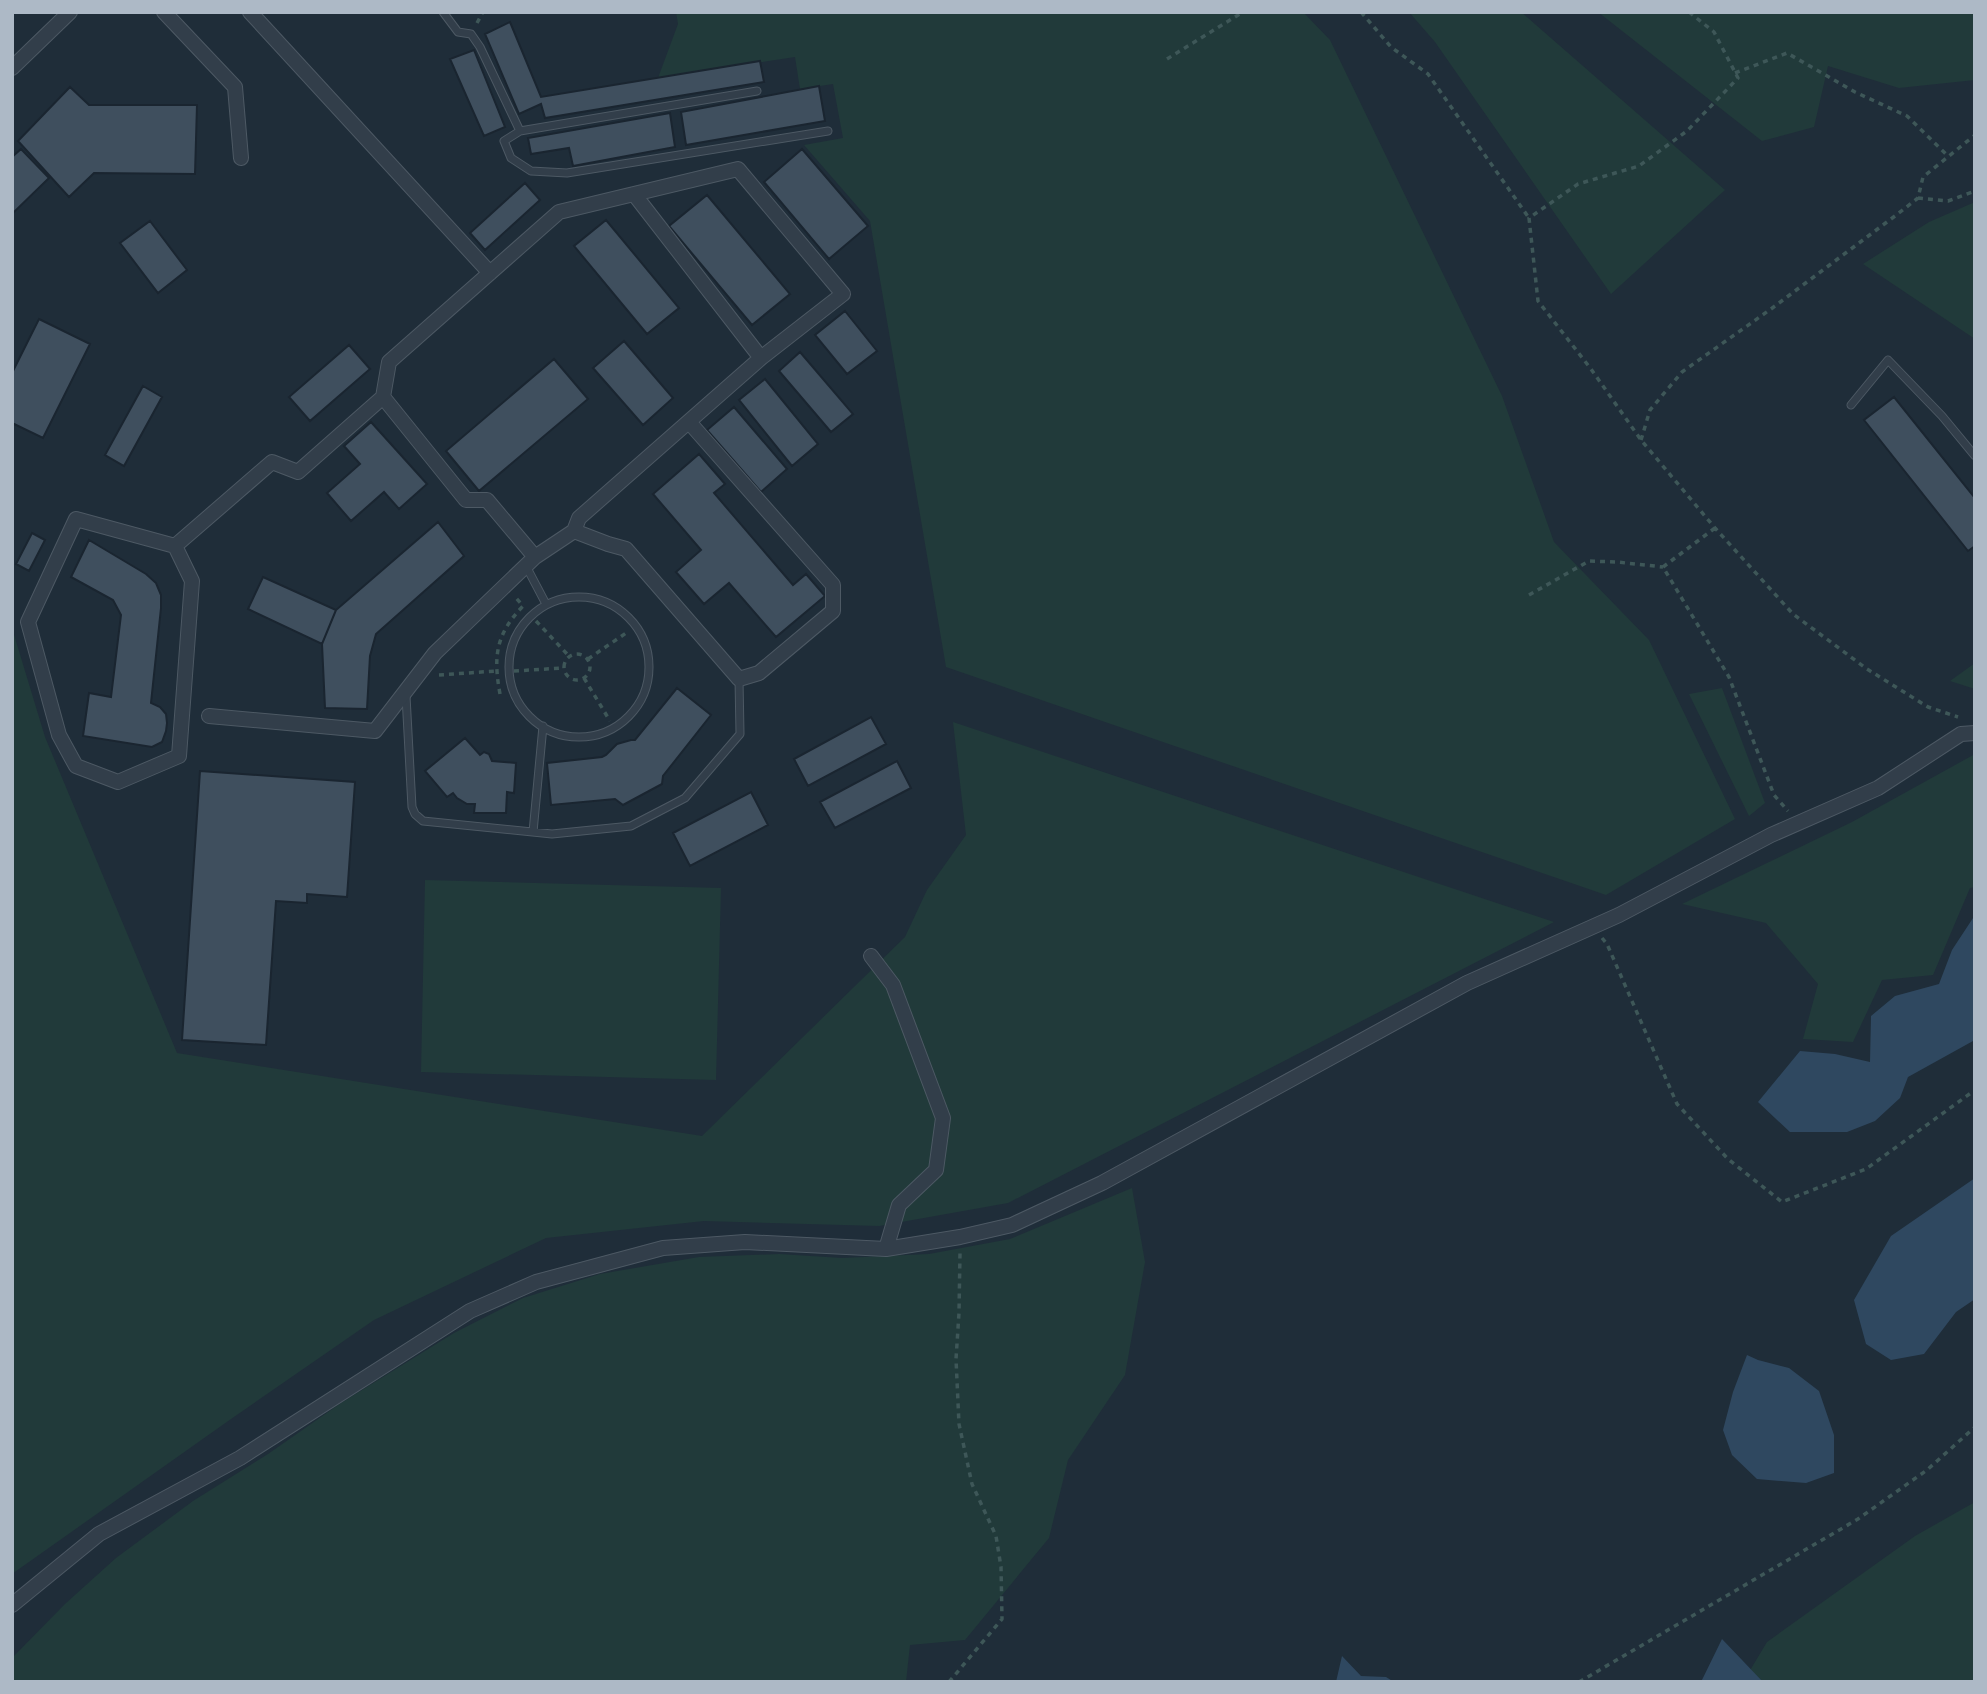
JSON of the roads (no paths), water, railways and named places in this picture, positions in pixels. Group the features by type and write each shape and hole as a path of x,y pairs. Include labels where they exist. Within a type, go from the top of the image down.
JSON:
{"street":[{"path":"12,68 70,12"},
{"path":"164,12 235,87 241,158"},
{"path":"250,12 490,273"},
{"path":"175,546 272,462 298,472 383,397 389,362 559,212 738,169 843,294 761,358 579,518 574,531 531,561 435,653 375,731 209,716"},
{"path":"634,194 761,358"},
{"path":"383,397 466,500 487,500 531,561"},
{"path":"574,531 626,549 739,678 759,673 833,611 833,585 689,422"},
{"path":"76,519 175,546 192,581 179,756 118,782 76,766 59,735 28,622 76,519"},
{"path":"12,1605 99,1534 240,1458 470,1311 536,1282 663,1248 745,1242 886,1249 1012,1225 1102,1183 1467,983 1619,915 1771,835 1878,788 1961,734 1975,733"},
{"path":"871,956 893,985 943,1118 936,1170 899,1205 886,1249"}],"lane":[{"path":"443,12 458,32 471,34 476,41 520,131"},
{"path":"757,91 520,131 504,141 511,158 531,171 567,173 828,131"},
{"path":"1851,405 1888,360 1942,416 1975,456"},
{"path":"531,561 546,604"},
{"path":"568,597 591,597 613,605 636,626 649,661 647,684 638,705 623,722 603,733 580,737 557,734 543,726 523,709 513,690 509,671 510,650 518,631 531,615 546,604 568,597"},
{"path":"405,691 412,807 415,814 423,821 552,834 631,826 685,798 740,734 739,678"},
{"path":"533,832 543,726"}],"water":[{"path":"1975,915 1973,1041 1908,1077 1900,1098 1875,1121 1847,1132 1790,1132 1758,1102 1800,1051 1835,1054 1870,1062 1871,1016 1895,996 1939,984 1952,950"},
{"path":"1975,1178 1975,1299 1956,1312 1924,1354 1891,1360 1866,1344 1854,1300 1891,1236"},
{"path":"1747,1355 1789,1368 1819,1391 1834,1435 1834,1473 1806,1483 1757,1479 1732,1455 1723,1430"},
{"path":"1722,1639 1763,1682 1701,1682"},
{"path":"1342,1656 1361,1676 1386,1677 1394,1682 1336,1682"}]}
